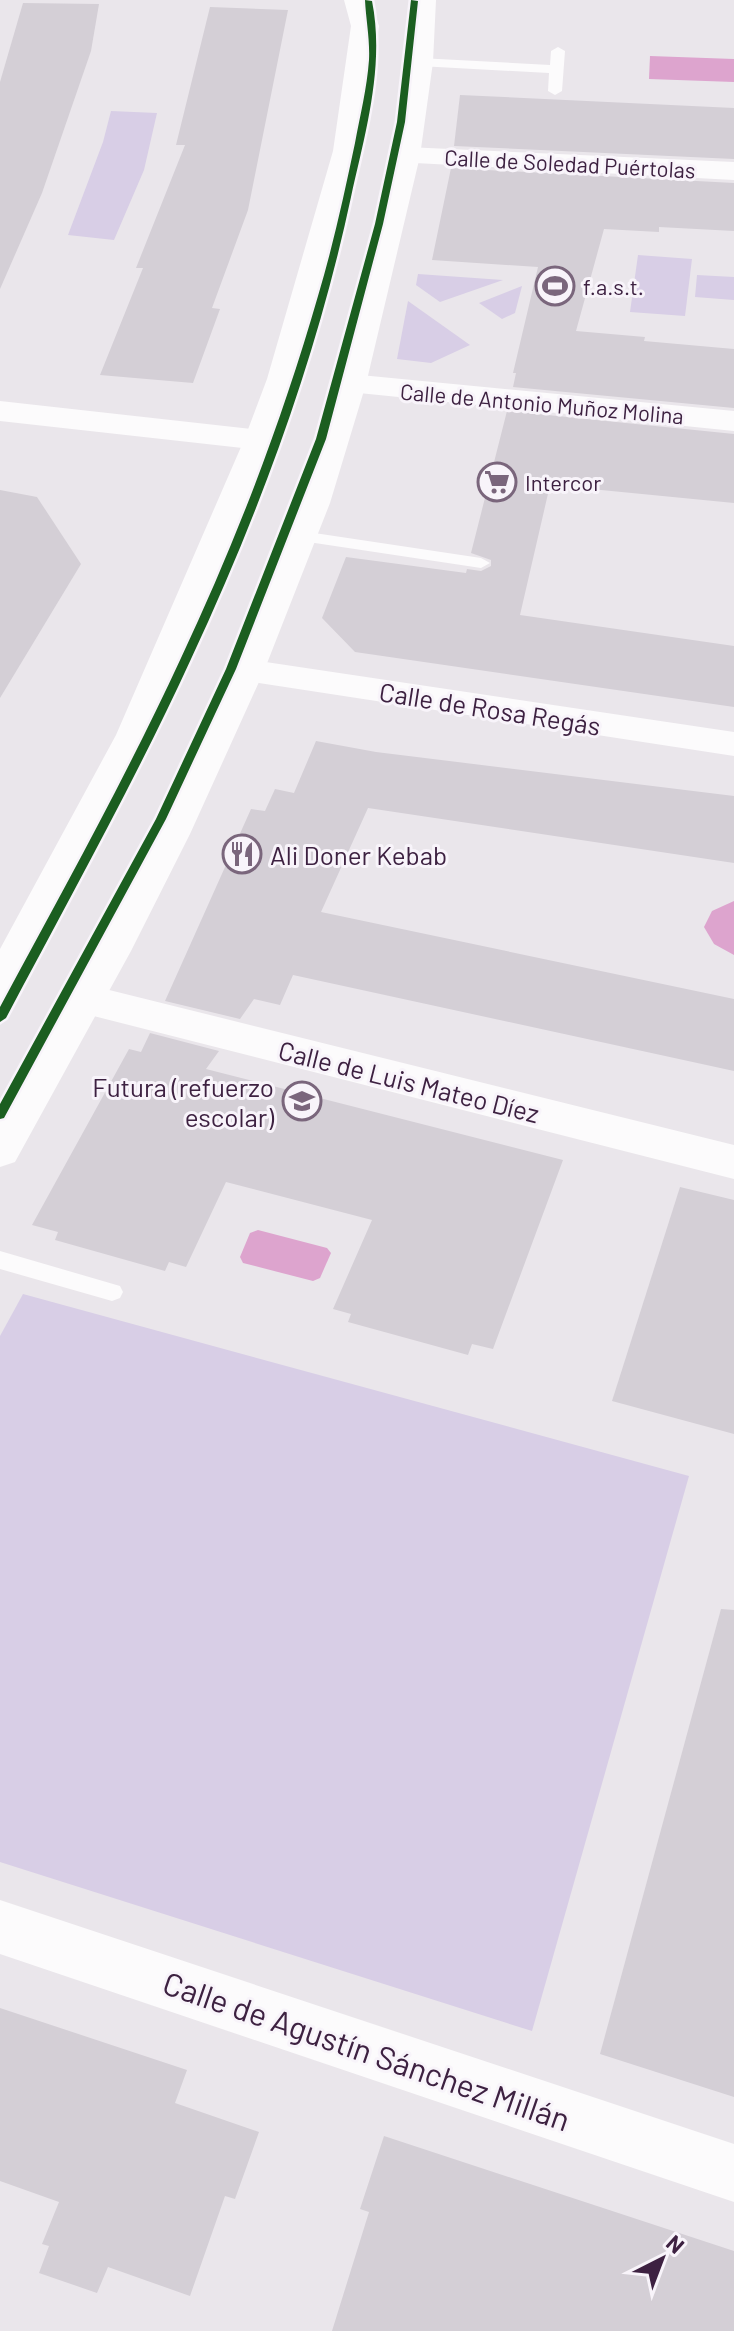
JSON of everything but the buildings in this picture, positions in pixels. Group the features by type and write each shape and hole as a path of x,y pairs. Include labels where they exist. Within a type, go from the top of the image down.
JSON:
{"street":[{"path":"0,986 135,735 261,440 307,302 347,151 365,26 357,0"},
{"path":"0,1150 85,999 170,834 246,671 301,536 350,384 406,156 419,62 423,0"},
{"name":"Calle de Soledad Puértolas","path":"406,156 734,171"},
{"name":"Calle de Antonio Muñoz Molina","path":"350,384 734,421"},
{"path":"0,411 261,440"},
{"name":"Calle de Rosa Regás","path":"246,671 734,744"},
{"name":"Calle de Luis Mateo Díez","path":"85,999 734,1162"},
{"name":"Calle de Agustín Sánchez Millán","path":"0,1927 734,2173"}],"lane":[{"path":"555,91 558,51"},
{"path":"419,62 556,69"},
{"path":"301,536 481,563"},
{"path":"0,1260 112,1292"}],"shaded area":[{"path":"650,56 734,59 734,82 649,79"},
{"path":"111,111 157,113 144,170 114,240 68,235 103,142"},
{"path":"638,255 692,259 685,316 630,312"},
{"path":"418,274 503,280 440,302 416,285"},
{"path":"697,275 734,277 734,300 695,297"},
{"path":"522,286 515,313 502,319 479,303"},
{"path":"408,301 470,345 431,363 397,359"},
{"path":"734,901 734,955 714,944 704,927 712,911"},
{"path":"258,1230 327,1248 331,1253 320,1278 313,1281 243,1263 240,1257 250,1233"},
{"path":"23,1294 689,1476 532,2031 0,1862 0,1336"}],"cycle path":[{"path":"0,1018 160,713 209,609 275,446 312,333 355,162 372,61 372,20 368,1"},
{"path":"0,1115 161,819 231,669 321,439 379,224 401,122 414,1"}],"place":[{"name":"f.a.s.t.","path":"555,286"},
{"name":"Intercor","path":"497,482"},
{"name":"Ali Doner Kebab","path":"242,854"},
{"name":"Futura (refuerzo escolar)","path":"302,1101"}]}
